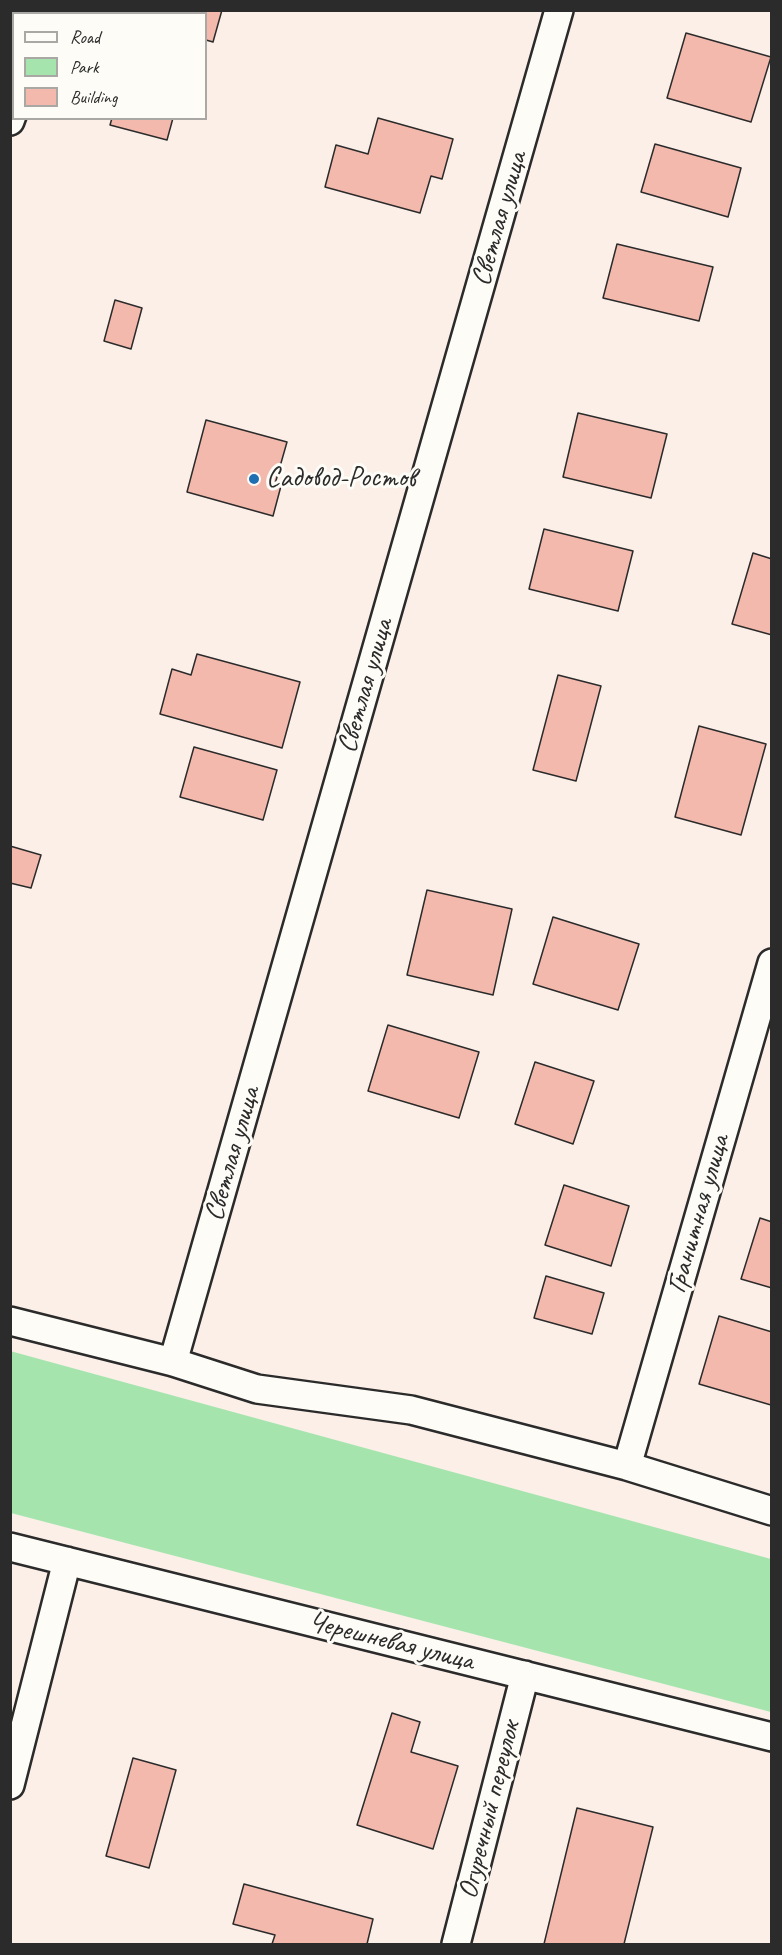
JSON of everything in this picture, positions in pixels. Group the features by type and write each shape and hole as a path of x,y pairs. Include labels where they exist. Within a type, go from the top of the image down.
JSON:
{"street":[{"name":"Светлая улица","path":"173,1362 560,10"},
{"name":"Гранитная улица","path":"627,1466 771,963"},
{"path":"10,1321 173,1362 257,1389 411,1410 627,1466 771,1511"},
{"name":"Черешневая улица","path":"10,1547 771,1737"},
{"path":"10,1785 67,1561"},
{"name":"Огуречный переулок","path":"456,1944 525,1675"}],"green space":[{"path":"10,1351 771,1559 771,1712 11,1513"}],"building":[{"path":"164,10 222,10 213,42 207,40 207,12 164,12"},
{"path":"686,33 771,57 751,122 667,98"},
{"path":"378,118 453,139 442,179 431,176 420,213 325,187 336,145 368,154"},
{"path":"111,120 172,120 167,140 110,125"},
{"path":"655,144 741,168 728,217 641,192"},
{"path":"617,244 713,267 699,321 603,298"},
{"path":"115,300 142,308 131,349 104,341"},
{"path":"578,413 667,434 651,498 563,477"},
{"path":"206,420 287,442 275,484 281,486 273,516 187,492"},
{"path":"544,529 633,551 618,611 529,589"},
{"path":"753,553 772,559 772,635 732,624"},
{"path":"197,654 300,682 282,748 160,714 172,669 191,675"},
{"path":"558,675 601,686 576,781 533,770"},
{"path":"699,726 766,744 741,835 675,817"},
{"path":"194,747 277,770 263,820 180,797"},
{"path":"10,846 41,855 31,888 10,883"},
{"path":"427,890 512,909 493,995 407,975"},
{"path":"553,917 639,944 618,1010 533,984"},
{"path":"388,1025 479,1052 459,1118 368,1091"},
{"path":"535,1062 594,1081 573,1144 515,1124"},
{"path":"564,1185 629,1206 611,1266 545,1245"},
{"path":"760,1218 772,1222 772,1288 741,1279"},
{"path":"546,1276 604,1293 592,1334 534,1318"},
{"path":"719,1316 772,1332 771,1405 699,1384"},
{"path":"392,1713 420,1722 411,1752 458,1766 433,1849 357,1825"},
{"path":"133,1758 176,1770 149,1868 106,1856"},
{"path":"577,1808 653,1827 624,1944 544,1944"},
{"path":"244,1884 373,1919 367,1944 272,1944 275,1935 233,1924"}],"place":[{"name":"Садовод-Ростов","path":"254,479"}]}
